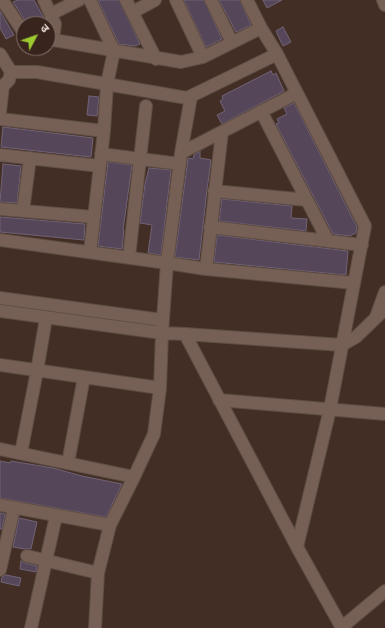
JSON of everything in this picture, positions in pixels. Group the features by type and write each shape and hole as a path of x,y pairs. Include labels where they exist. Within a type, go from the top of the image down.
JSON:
{"street":[{"path":"44,0 51,14 79,0"},
{"path":"90,0 114,51 107,84 104,132 90,252"},
{"path":"126,0 156,58"},
{"path":"132,12 155,0"},
{"path":"176,0 203,57"},
{"path":"211,0 232,42"},
{"path":"247,0 261,28 277,54 365,226 330,409 297,547"},
{"path":"383,0 385,5"},
{"path":"6,2 16,19"},
{"path":"56,41 181,62 203,57 261,28"},
{"path":"0,54 11,72 9,80 1,87 0,112"},
{"path":"11,72 37,72 183,98 191,97 277,54"},
{"path":"101,154 140,159 180,158 222,132 297,93"},
{"path":"96,628 98,573 110,525 154,434 160,388 162,320 167,263 180,158 191,97"},
{"path":"129,258 146,106"},
{"path":"261,111 328,241"},
{"path":"0,119 104,132"},
{"path":"206,269 222,132"},
{"path":"0,155 100,166"},
{"path":"23,211 30,158"},
{"path":"214,191 307,200"},
{"path":"0,209 94,217"},
{"path":"210,227 362,245"},
{"path":"0,240 206,269 354,283"},
{"path":"0,311 162,333 342,345 356,337 381,313 385,292"},
{"path":"0,298 162,320"},
{"path":"21,453 46,318"},
{"path":"185,334 297,547 342,627 385,592"},
{"path":"0,365 160,388"},
{"path":"68,463 84,377"},
{"path":"219,400 385,414"},
{"path":"0,449 134,477"},
{"path":"0,505 110,525"},
{"path":"0,570 14,508"},
{"path":"31,628 56,516"},
{"path":"27,556 98,573"}],"building":[{"path":"18,0 34,0 43,16 22,16 13,2"},
{"path":"98,0 119,0 140,44 135,46 119,44"},
{"path":"184,0 204,0 222,39 206,47"},
{"path":"219,0 240,0 251,25 236,32"},
{"path":"263,0 282,0 267,8"},
{"path":"0,11 14,35 6,39 0,28"},
{"path":"283,27 291,42 283,46 276,31"},
{"path":"271,71 273,75 276,73 284,91 222,124 217,115 225,111 220,101 223,99 222,96"},
{"path":"89,96 99,97 97,116 87,115"},
{"path":"294,103 357,227 356,233 350,236 333,234 276,124 279,123 277,119 287,114 284,108"},
{"path":"3,127 93,138 91,157 1,147"},
{"path":"200,151 200,158 211,160 199,260 175,257 188,158 193,159 194,155"},
{"path":"108,162 132,165 123,230 122,249 98,246"},
{"path":"3,164 21,166 17,203 0,202"},
{"path":"149,168 171,170 161,255 148,253 152,225 140,223 145,184"},
{"path":"222,199 292,206 291,218 307,219 306,231 219,221"},
{"path":"0,217 85,224 84,240 0,232"},
{"path":"217,235 348,251 346,275 214,262"},
{"path":"0,461 10,463 11,461 53,468 82,476 122,484 106,517 0,498"},
{"path":"0,513 5,514 2,529 0,529"},
{"path":"19,518 37,522 31,549 13,547"},
{"path":"21,561 37,566 36,572 20,569"},
{"path":"6,575 21,578 19,586 1,582 2,577"}]}
